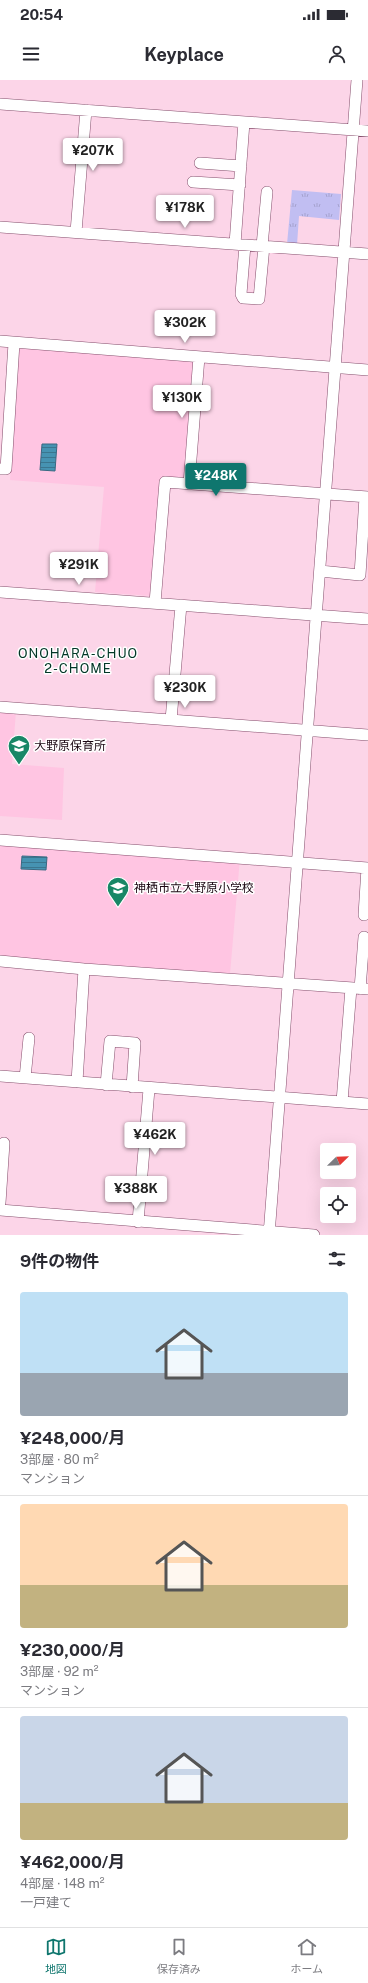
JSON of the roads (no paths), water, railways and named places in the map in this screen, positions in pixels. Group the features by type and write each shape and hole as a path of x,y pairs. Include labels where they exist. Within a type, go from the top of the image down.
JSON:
{"street":[{"path":"269,1233 357,80"},
{"path":"0,104 368,131"},
{"path":"76,232 86,110"},
{"path":"244,122 240,185 241,294 244,298 259,299 267,192"},
{"path":"200,163 241,166"},
{"path":"193,182 240,185"},
{"path":"0,226 368,254"},
{"path":"0,342 368,370"},
{"path":"0,469 6,469 14,343"},
{"path":"189,484 199,357"},
{"path":"155,603 164,482 366,497 360,575 320,572"},
{"path":"0,592 368,619"},
{"path":"171,720 181,605"},
{"path":"0,707 368,735"},
{"path":"0,840 368,868 364,915"},
{"path":"342,1102 360,989 364,937"},
{"path":"0,961 84,969 360,989"},
{"path":"77,1082 84,969"},
{"path":"25,1078 29,1038"},
{"path":"106,1085 110,1041 134,1043 132,1087"},
{"path":"0,1076 368,1104"},
{"path":"138,1222 149,1088"},
{"path":"0,1203 4,1143"},
{"path":"0,1210 269,1233 314,1235"}],"place":[{"name":"大野原保育所","path":"19,766"},
{"name":"神栖市立大野原小学校","path":"118,908"}],"district":[{"name":"ONOHARA-CHUO 2-CHOME","path":"78,660"}]}
